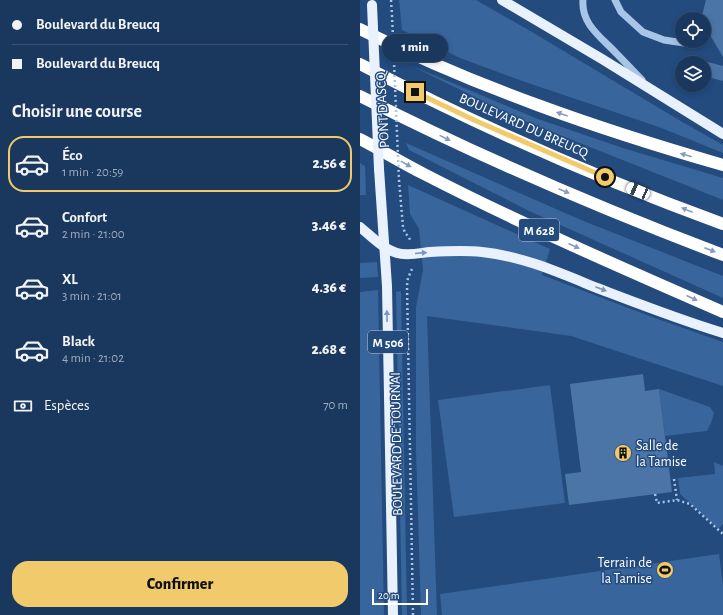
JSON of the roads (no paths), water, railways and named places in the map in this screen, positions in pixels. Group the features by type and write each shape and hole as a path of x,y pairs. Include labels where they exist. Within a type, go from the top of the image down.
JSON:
{"highway":[{"path":"360,29 427,62 534,105 644,142 723,165"},
{"name":"BOULEVARD DU BREUCQ","path":"360,64 507,135 632,188 723,224"},
{"path":"360,96 462,146 540,181 723,255"},
{"name":"M 628","path":"360,139 422,173 491,207 600,258 723,312"}],"main road":[{"path":"502,0 602,59 723,134"},
{"name":"PONT D'ASCQ","path":"372,3 384,246"},
{"path":"360,227 384,246 397,253 411,254 468,251 498,254 546,267 680,319 723,332"},
{"name":"BOULEVARD DE TOURNAI","path":"384,246 387,299 393,615"}],"lane":[{"path":"583,0 582,6 586,21 596,35 615,52 650,89"},
{"path":"615,0 621,12 643,32 664,40 675,42"}],"place":[{"name":"Salle de la Tamise","path":"623,453"},
{"name":"Terrain de la Tamise","path":"665,570"}]}
